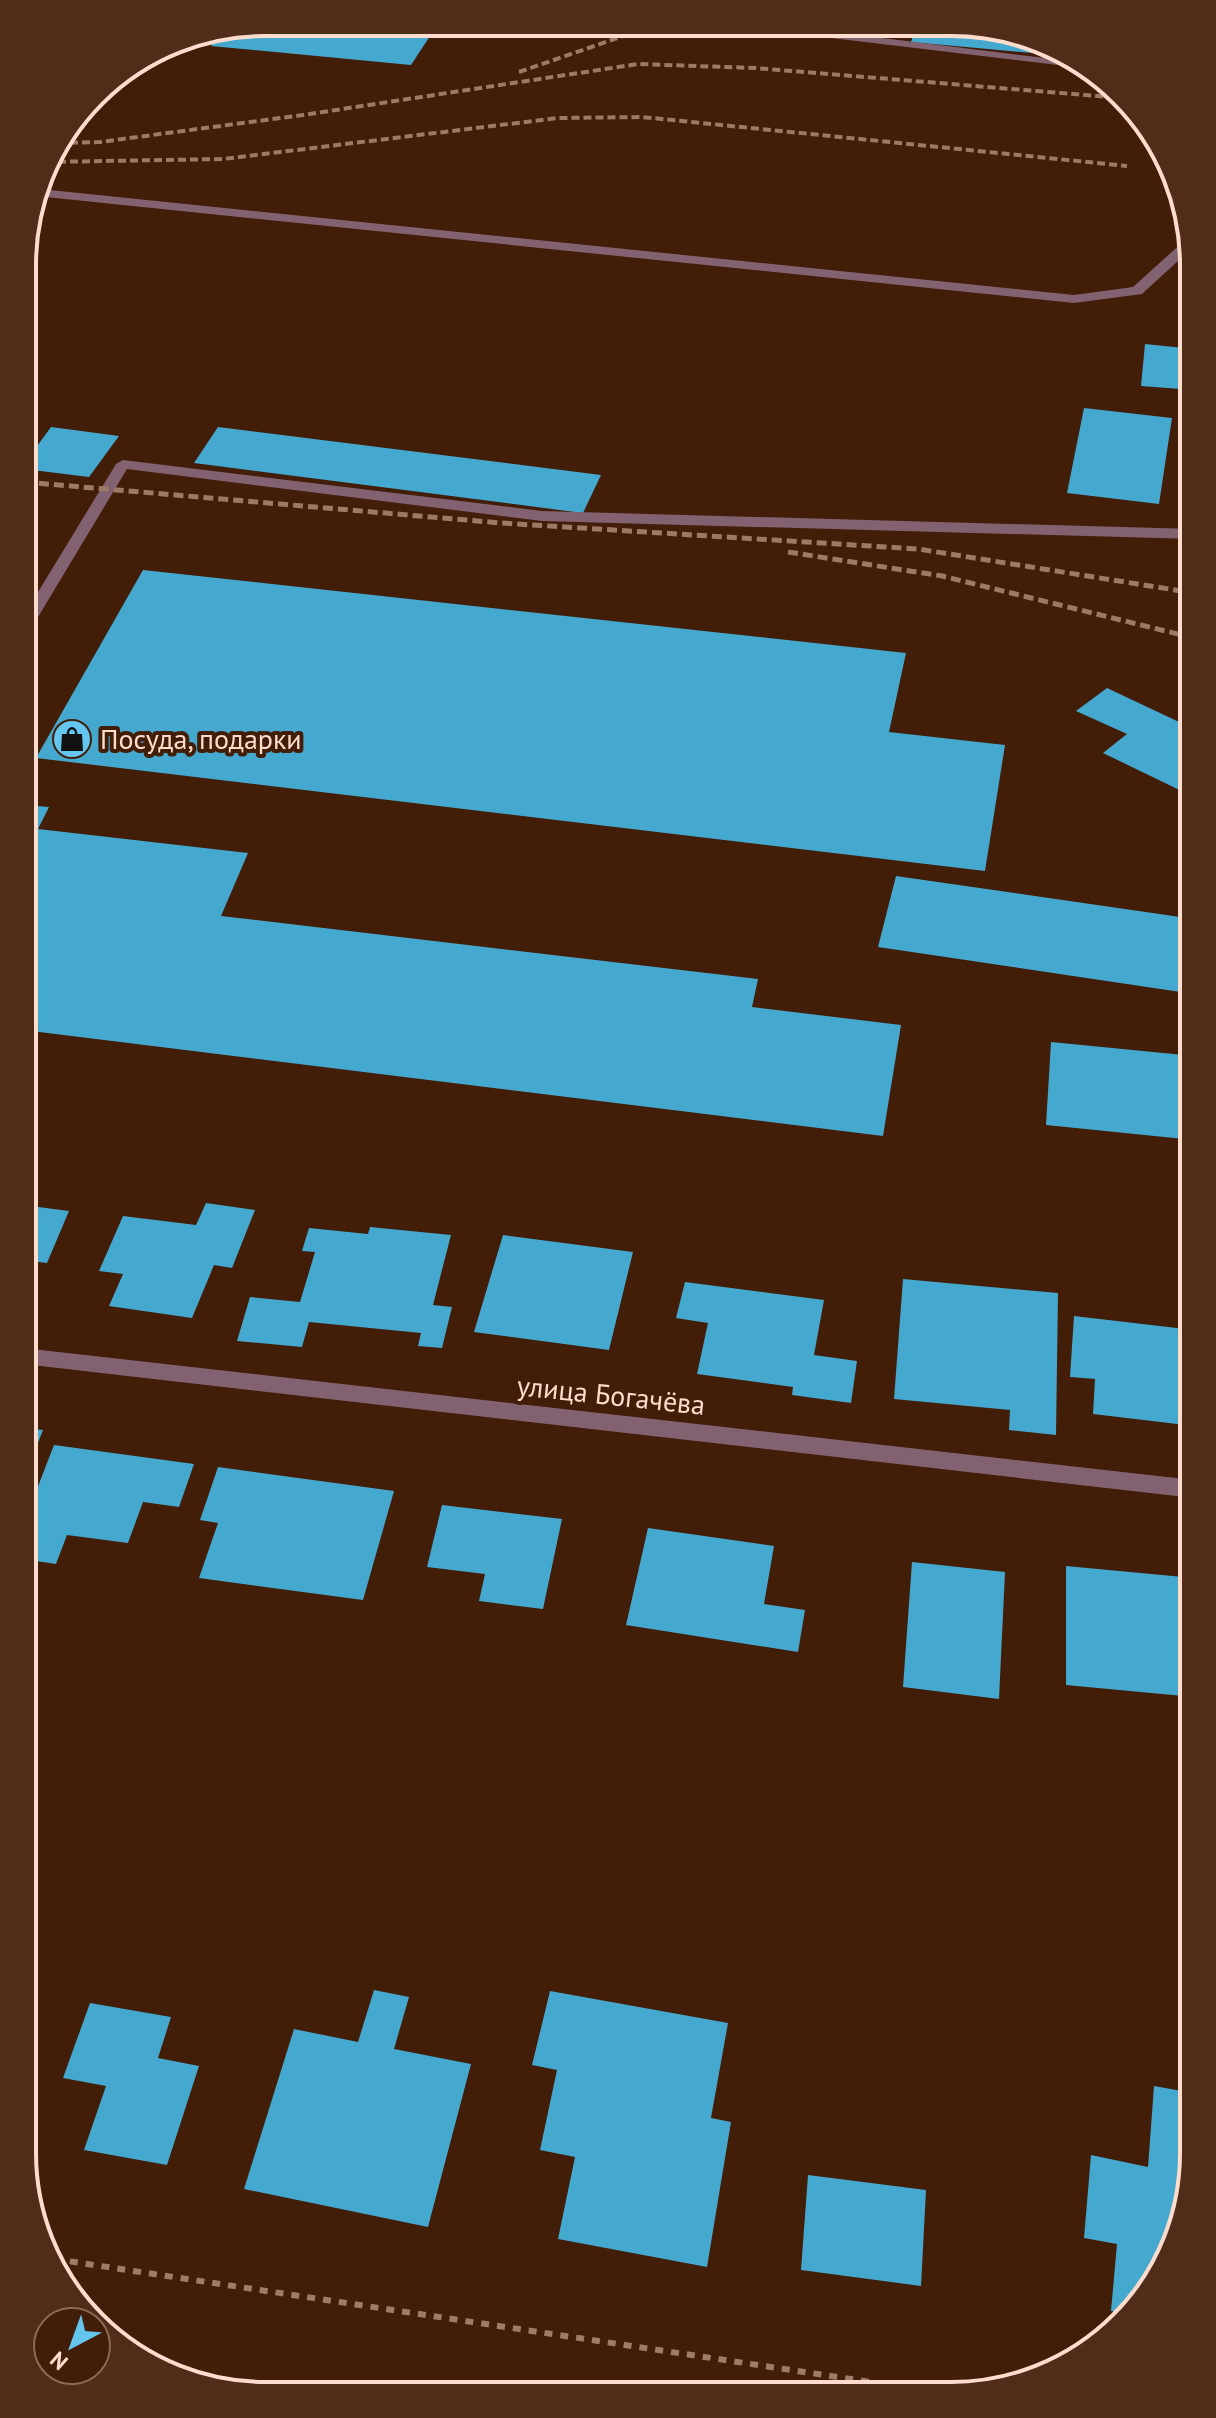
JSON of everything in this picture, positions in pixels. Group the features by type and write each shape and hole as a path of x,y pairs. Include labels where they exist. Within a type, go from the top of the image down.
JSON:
{"street":[{"path":"832,36 1058,63"},
{"path":"47,196 1074,299 1137,291 1179,253"},
{"path":"36,607 123,464 542,516 1180,534"},
{"name":"улица Богачёва","path":"36,1357 1180,1487"}],"path":[{"path":"64,2260 871,2382"}],"building":[{"path":"265,36 430,36 411,65 211,46 214,42 235,38"},
{"path":"913,36 981,38 1037,53 911,42"},
{"path":"1145,344 1180,348 1180,389 1141,386"},
{"path":"1084,408 1172,418 1159,504 1067,493"},
{"path":"51,427 119,436 89,477 36,470 36,448"},
{"path":"218,427 601,475 583,513 194,463"},
{"path":"143,570 906,653 889,732 1005,745 985,871 36,758"},
{"path":"1107,688 1180,722 1180,790 1103,753 1127,734 1076,711"},
{"path":"36,806 49,807 38,829 248,853 221,916 758,979 752,1007 901,1025 883,1136 36,1032"},
{"path":"896,876 1180,917 1180,992 878,947"},
{"path":"1051,1042 1180,1055 1180,1139 1046,1125"},
{"path":"206,1203 255,1210 232,1268 214,1265 192,1318 109,1306 123,1274 99,1271 123,1216 196,1225"},
{"path":"36,1207 69,1211 47,1263 36,1262"},
{"path":"370,1227 451,1235 433,1305 452,1307 442,1348 418,1346 421,1333 309,1322 302,1347 237,1341 250,1297 300,1302 315,1252 302,1251 309,1228 368,1234"},
{"path":"503,1235 633,1252 609,1350 474,1332"},
{"path":"903,1279 1058,1293 1056,1435 1009,1430 1010,1410 894,1399"},
{"path":"685,1282 824,1300 814,1355 857,1361 851,1403 792,1395 793,1387 697,1374 708,1323 676,1318"},
{"path":"1074,1316 1180,1328 1180,1424 1093,1414 1095,1379 1070,1377"},
{"path":"36,1429 43,1430 36,1448"},
{"path":"54,1445 194,1464 179,1507 143,1502 128,1543 67,1535 56,1564 36,1561 36,1491"},
{"path":"218,1467 394,1491 363,1600 199,1578 218,1523 200,1520"},
{"path":"442,1505 562,1519 543,1609 479,1601 485,1574 427,1567"},
{"path":"648,1528 774,1546 764,1604 805,1610 798,1652 626,1625"},
{"path":"912,1562 1005,1572 999,1699 903,1687"},
{"path":"1066,1566 1180,1577 1180,1696 1066,1685"},
{"path":"374,1990 409,1997 394,2049 471,2064 428,2227 244,2189 294,2029 358,2042"},
{"path":"550,1991 728,2023 711,2118 731,2122 707,2267 558,2239 575,2157 540,2150 557,2070 532,2065"},
{"path":"90,2003 171,2017 158,2058 199,2066 167,2165 84,2150 106,2086 63,2078"},
{"path":"1154,2086 1180,2091 1180,2168 1168,2227 1149,2268 1133,2292 1116,2312 1111,2311 1117,2244 1084,2238 1091,2155 1148,2167"},
{"path":"808,2175 926,2190 921,2286 801,2270"}],"railway":[{"path":"519,72 623,36"},
{"path":"72,143 100,142 303,115 638,64 755,68 1106,97"},
{"path":"61,162 223,159 558,118 642,117 1127,166"},
{"path":"36,483 501,523 918,549 1180,591"},
{"path":"788,552 942,576 1180,635"}],"place":[{"name":"Посуда, подарки","path":"72,739"}]}
